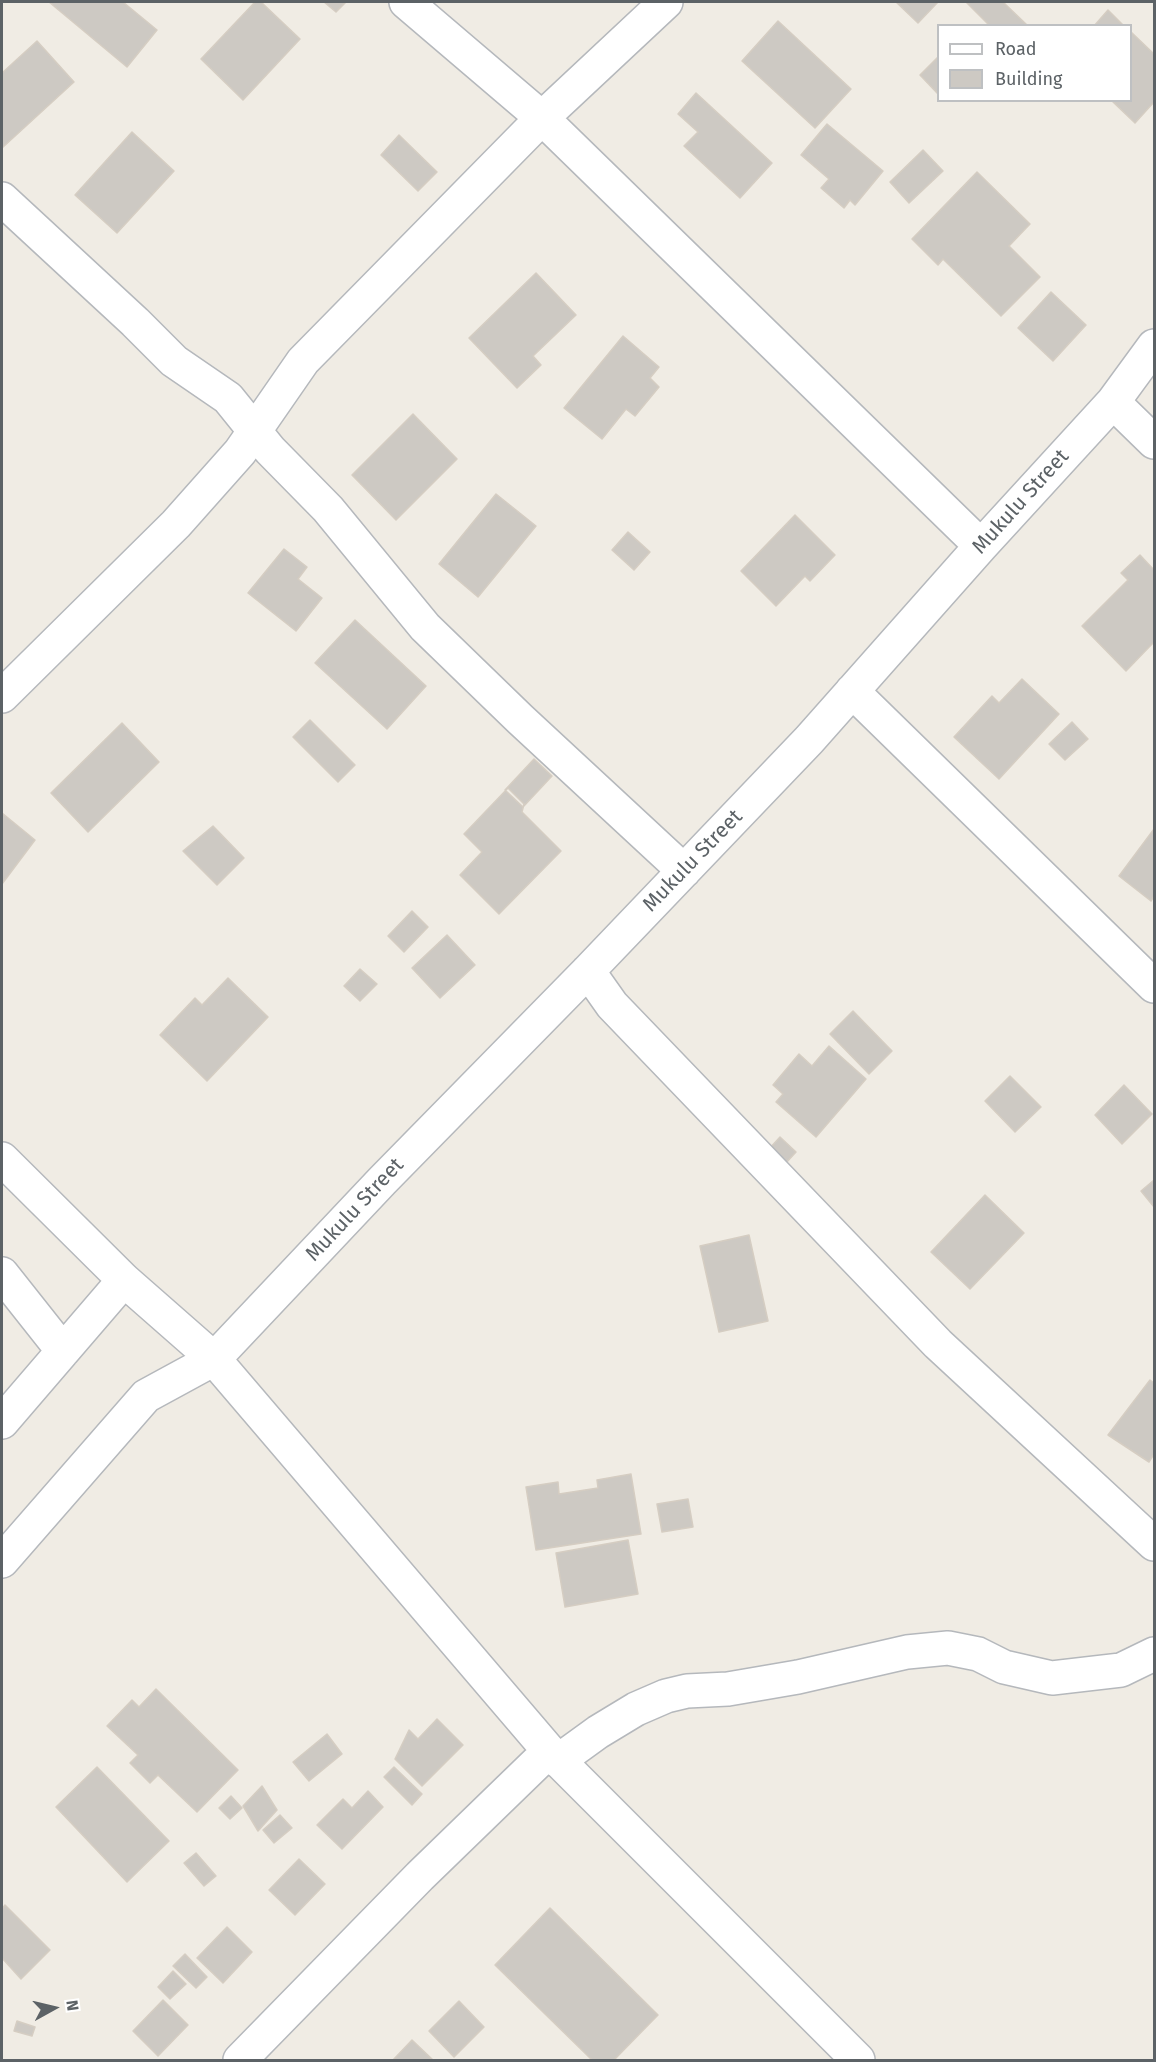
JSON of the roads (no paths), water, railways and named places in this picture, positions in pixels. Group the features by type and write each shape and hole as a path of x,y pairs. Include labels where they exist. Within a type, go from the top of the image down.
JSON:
{"street":[{"path":"406,2 542,118 981,546"},
{"path":"2,696 176,524 240,452 303,361 542,118 666,2"},
{"path":"2,199 174,361 228,398 255,431 328,509 424,627 684,870"},
{"name":"Mukulu Street","path":"2,1561 146,1396 214,1359 382,1181 588,971 809,740 981,546 1113,402 1155,346"},
{"path":"1113,402 1155,442"},
{"path":"852,691 1155,986"},
{"path":"588,971 612,1005 938,1344 1155,1544"},
{"path":"2,1159 124,1280 214,1359 554,1756 858,2061"},
{"path":"2,1274 63,1351"},
{"path":"2,1422 124,1280"},
{"path":"240,2061 420,1876 554,1756 636,1709 666,1696 687,1691 728,1689 798,1677 907,1652 948,1648 978,1654 1004,1667 1052,1678 1121,1670 1155,1654"}]}
